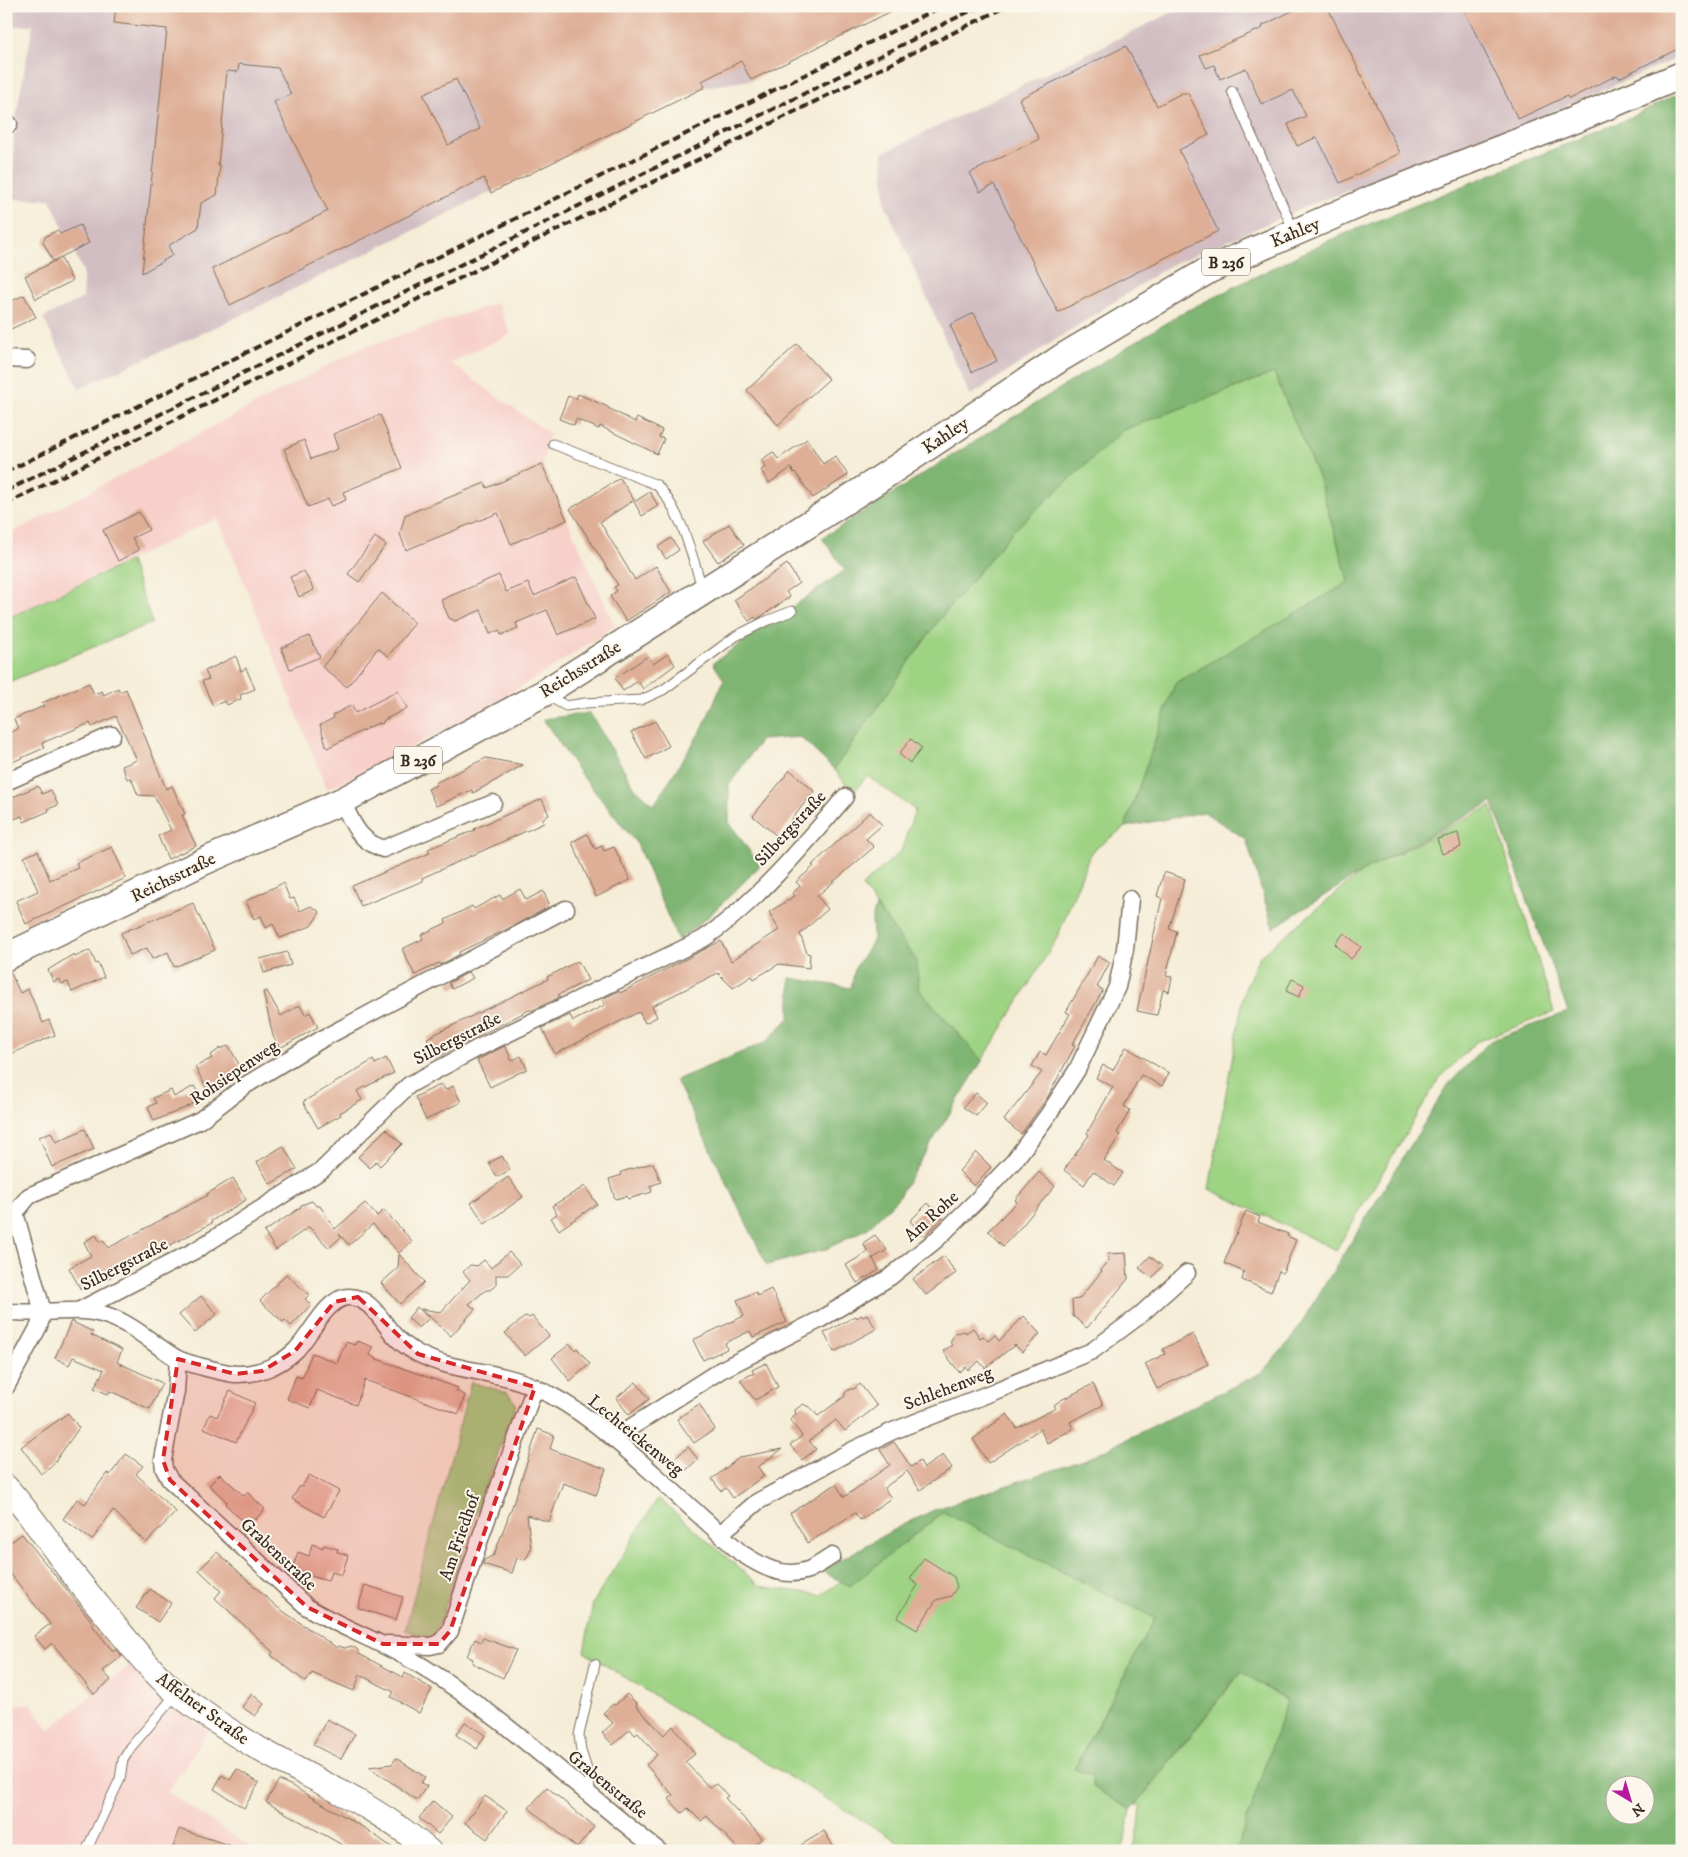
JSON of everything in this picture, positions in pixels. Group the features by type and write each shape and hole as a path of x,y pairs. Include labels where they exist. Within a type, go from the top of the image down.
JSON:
{"main road":[{"name":"Kahley","path":"809,524 1061,358 1209,270 1374,198 1682,75"},
{"name":"Reichsstraße","path":"6,958 205,861 342,801 544,693 809,524"},
{"name":"Affelner Straße","path":"6,1487 28,1512 69,1569 146,1664 177,1694 260,1749 391,1821 405,1830 429,1851"}],"street":[{"path":"6,359 27,360"},
{"path":"6,782 112,734"},
{"name":"Silbergstraße","path":"80,1310 196,1250 322,1170 409,1085 478,1048 702,939 723,925 786,864 845,797"},
{"path":"342,801 356,830 372,845 383,849 492,803"},
{"name":"Am Rohe","path":"614,1438 721,1370 819,1320 890,1277 937,1239 976,1201 1020,1153 1048,1115 1082,1061 1117,988 1130,899"},
{"name":"Rohsiepenweg","path":"43,1312 15,1213 28,1196 200,1120 246,1085 322,1039 566,909"},
{"name":"Schlehenweg","path":"720,1534 757,1502 853,1450 893,1431 1092,1351 1139,1316 1186,1273"},
{"name":"Lechteickenweg","path":"178,1359 235,1374 262,1371 279,1363 295,1351 334,1302 346,1296 358,1297 367,1302 395,1336 418,1354 445,1363 517,1380 535,1387 583,1415 614,1438 741,1553 761,1566 779,1572 795,1574 809,1570 832,1556"},
{"path":"6,1312 80,1310 102,1314 119,1320 144,1334 178,1359"},
{"path":"6,1387 39,1326 43,1312"},
{"name":"Grabenstraße","path":"178,1359 176,1391 163,1460 164,1469 170,1480 307,1607 326,1618 383,1644 424,1667 463,1693 659,1851"},
{"name":"Am Friedhof","path":"383,1644 430,1646 439,1644 450,1631 485,1524 535,1387"}],"lane":[{"path":"1232,91 1294,232"},
{"path":"553,444 657,485 668,497 680,520 703,590"},
{"path":"544,693 566,706 641,700 663,690 736,636 792,611"},
{"path":"589,1794 590,1779 581,1751 579,1735 595,1664"},
{"path":"86,1851 120,1779 123,1760 131,1747 177,1694"}],"highlighted area":[{"path":"358,1297 418,1354 535,1387 450,1631 439,1644 383,1644 307,1607 170,1480 163,1460 178,1359 235,1374 262,1371 295,1351 334,1302"}],"shaded area":[{"path":"6,6 902,6 751,80 705,87 227,322 79,388 43,318 83,298 83,271 50,199 13,199 14,136 33,25 6,27"},
{"path":"1185,6 1682,6 1682,56 1499,135 1310,205 1169,266 970,396 885,203 883,153"},
{"path":"497,303 511,334 450,363 550,434 542,464 615,626 550,669 465,720 327,789 218,518 6,618 6,536 359,349"},
{"path":"131,1664 154,1694 208,1731 168,1792 256,1851 6,1851 6,1707 30,1703 49,1730"}],"green space":[{"path":"1682,92 1682,1851 1236,1851 1287,1701 1241,1671 1131,1810 1093,1787 1091,1775 1074,1769 1155,1618 943,1512 850,1586 821,1571 893,1530 936,1509 1086,1459 1261,1373 1290,1341 1448,1085 1490,1041 1568,1012 1492,802 1363,871 1273,928 1246,839 1204,812 1125,827 1175,683 1349,582 1319,479 1274,373 1123,430 1013,531 938,621 834,769 800,737 761,740 729,785 729,822 760,866 708,917 678,940 637,844 579,772 543,719 590,713 635,788 654,805 702,729 724,680 713,663 845,570 822,538 1182,313 1325,242 1621,122"},
{"path":"1274,373 1319,479 1349,583 1175,683 1125,827 1091,852 1057,938 982,1061 919,989 916,960 862,886 901,851 915,810 867,776 853,793 834,769 938,621 1013,531 1123,430"},
{"path":"130,561 152,623 6,683 6,619"},
{"path":"1491,806 1554,1012 1476,1042 1438,1080 1336,1250 1209,1189 1244,991 1259,957 1363,871"},
{"path":"876,906 916,960 919,989 982,1061 897,1199 867,1229 824,1250 767,1265 676,1080 766,1042 790,1017 790,978 851,988 855,968 873,941 872,919"},
{"path":"471,1382 508,1393 516,1404 474,1519 440,1622 431,1639 405,1630"},
{"path":"658,1498 760,1586 821,1595 842,1581 850,1586 943,1512 1155,1618 1074,1769 1091,1775 1118,1801 1131,1810 1122,1851 914,1851 584,1652 593,1603"},
{"path":"1242,1671 1287,1702 1236,1851 1133,1851 1139,1827 1141,1806 1136,1805"}],"building":[{"path":"116,6 902,6 751,80 741,61 702,81 705,87 491,193 484,178 230,305 212,269 328,211 274,102 291,94 278,68 239,64 238,72 227,71 217,195 201,203 198,228 168,246 173,255 142,273 167,29 114,23","holes":["456,79 480,129 448,145 423,94"]},
{"path":"1302,6 1327,6 1400,153 1340,183 1317,137 1297,146 1288,124 1306,116 1293,90 1261,104 1246,68 1220,79 1214,65 1206,68 1200,55 1263,28 1262,26"},
{"path":"1462,6 1682,6 1682,47 1619,78 1617,75 1569,99 1567,96 1518,119"},
{"path":"1126,46 1157,106 1182,93 1188,93 1209,135 1179,150 1218,231 1058,312 994,185 980,192 970,173 1039,139 1019,99"},
{"path":"80,225 89,243 53,261 43,242 46,236 58,230 60,234"},
{"path":"61,258 72,281 36,299 25,276"},
{"path":"24,295 36,317 11,329 6,320 6,304"},
{"path":"974,313 997,361 972,372 950,325"},
{"path":"797,344 829,379 778,425 747,390"},
{"path":"578,394 608,407 635,422 637,418 662,430 659,437 664,439 657,454 600,426 599,429 576,419 574,425 559,419 568,396 576,399"},
{"path":"380,415 402,468 343,492 346,500 331,506 328,499 308,507 284,449 304,440 311,459 338,449 333,434"},
{"path":"807,439 823,464 835,456 848,475 813,498 791,468 769,483 761,470 766,467 761,460 773,452 778,459"},
{"path":"542,464 567,520 511,544 498,513 406,550 400,534 405,515 485,483 487,488"},
{"path":"620,478 634,500 600,522 635,580 656,566 671,592 626,621 610,596 617,591 614,587 618,585 570,509"},
{"path":"650,492 658,506 642,516 634,502"},
{"path":"139,512 149,530 132,538 139,550 118,561 103,530"},
{"path":"729,524 744,545 718,562 703,541"},
{"path":"375,537 386,545 359,582 348,574"},
{"path":"671,538 679,550 666,559 658,547"},
{"path":"787,564 799,583 786,592 790,597 762,616 756,619 755,617 749,621 734,600"},
{"path":"304,571 314,590 299,597 290,577"},
{"path":"499,575 506,592 528,583 534,596 576,577 595,619 558,635 547,610 516,623 518,628 501,635 499,630 490,634 481,610 455,621 449,618 441,600"},
{"path":"382,593 415,623 388,656 378,648 347,687 322,667"},
{"path":"309,636 320,657 290,669 281,648"},
{"path":"668,654 675,665 643,689 638,681 623,691 615,678 648,656 653,664"},
{"path":"236,656 241,671 246,668 255,689 240,695 241,699 227,705 225,701 213,706 202,681 209,679 205,671"},
{"path":"89,683 94,694 102,691 104,695 118,688 120,692 126,689 166,789 172,786 185,814 182,815 196,846 168,859 158,836 171,830 154,796 138,795 131,778 127,779 122,766 137,760 116,716 92,727 90,723 42,743 44,748 6,765 6,734 18,729 14,719 44,706 42,703"},
{"path":"398,691 407,708 384,720 382,724 378,723 327,748 320,725 334,718 333,715 352,705 355,713"},
{"path":"655,721 669,746 646,759 631,732"},
{"path":"911,739 922,748 910,763 899,754"},
{"path":"486,758 523,765 473,793 472,790 436,806 428,789 436,785 435,783"},
{"path":"790,770 814,791 778,837 753,816"},
{"path":"38,786 42,794 51,790 58,805 24,822 22,816 6,822 6,800"},
{"path":"542,799 549,815 542,819 544,823 422,878 423,881 361,906 352,886 430,853 428,849"},
{"path":"870,812 882,825 866,839 874,847 817,896 828,909 800,934 807,953 810,954 809,968 779,964 754,979 752,976 733,988 718,973 652,1006 657,1017 645,1023 639,1012 555,1054 542,1028 570,1015 573,1021 605,1005 602,999 619,991 620,993 721,941 731,961 779,930 769,912 795,896 793,893 800,886 796,882"},
{"path":"1458,833 1461,847 1442,854 1437,839"},
{"path":"587,834 595,849 602,846 604,851 614,847 630,880 596,897 572,842"},
{"path":"112,847 126,878 26,924 16,901 38,891 24,857 38,851 50,880 78,868 76,863"},
{"path":"1164,872 1185,879 1169,929 1177,931 1166,976 1172,977 1169,992 1163,990 1157,1015 1137,1011 1162,898 1157,896"},
{"path":"283,883 290,899 294,898 300,911 311,906 320,912 311,926 280,938 273,924 266,928 261,916 254,919 246,901"},
{"path":"520,889 526,900 543,891 549,903 547,908 459,952 460,954 440,965 439,963 415,975 402,949 423,939 421,935 446,923 445,920 472,906 474,909 500,895 502,899"},
{"path":"193,903 215,950 174,967 168,952 152,959 147,948 130,955 121,933"},
{"path":"1344,933 1361,947 1351,959 1335,944"},
{"path":"90,950 104,977 72,992 68,982 62,984 59,979 54,982 48,970 74,954 75,957"},
{"path":"287,952 291,965 264,973 260,959"},
{"path":"1098,956 1110,962 1097,987 1103,990 1072,1045 1075,1046 1047,1098 1021,1134 1004,1120 1042,1072 1032,1066 1040,1052 1046,1055 1070,1014 1066,1012"},
{"path":"578,961 588,980 558,995 560,997 533,1010 529,1010 436,1058 427,1038 548,979 547,977"},
{"path":"10,971 20,993 28,989 43,1023 49,1020 55,1035 6,1056 6,972"},
{"path":"469,972 473,978 452,989 449,983"},
{"path":"1292,979 1304,985 1299,997 1286,991"},
{"path":"267,991 281,1016 300,1005 305,1015 310,1012 318,1027 280,1048 273,1036 263,992"},
{"path":"229,1046 242,1070 207,1089 195,1067 212,1058 210,1056 219,1049"},
{"path":"505,1046 512,1061 521,1056 527,1069 490,1087 477,1060"},
{"path":"1126,1047 1169,1073 1162,1086 1141,1075 1124,1106 1130,1110 1117,1133 1120,1135 1104,1160 1123,1173 1114,1186 1093,1171 1084,1185 1064,1170 1089,1135 1087,1133 1113,1087 1096,1078 1103,1065 1113,1070"},
{"path":"386,1058 394,1073 357,1091 362,1100 318,1128 303,1102 373,1060 375,1064"},
{"path":"442,1084 445,1090 453,1086 461,1102 426,1120 415,1097"},
{"path":"194,1086 202,1099 154,1121 148,1107 156,1103 153,1098 171,1090 174,1097"},
{"path":"976,1093 987,1103 976,1116 963,1107"},
{"path":"85,1129 94,1149 52,1167 39,1137 51,1132 56,1142"},
{"path":"386,1129 402,1144 380,1166 376,1161 370,1168 358,1157"},
{"path":"283,1146 297,1169 270,1184 257,1162"},
{"path":"976,1152 991,1167 974,1186 959,1171"},
{"path":"502,1156 510,1170 497,1177 489,1163"},
{"path":"653,1163 661,1182 650,1186 652,1192 628,1199 627,1196 615,1199 609,1179 622,1175 621,1172"},
{"path":"1039,1172 1055,1186 1003,1246 988,1231 1017,1202 1015,1200"},
{"path":"508,1177 523,1197 485,1224 471,1203"},
{"path":"233,1178 246,1200 211,1221 212,1223 93,1286 92,1284 81,1290 69,1268 91,1256 84,1242 96,1235 100,1242 103,1240 108,1248 208,1195"},
{"path":"585,1186 597,1204 559,1230 551,1218 557,1214 552,1206"},
{"path":"312,1201 316,1206 320,1206 335,1229 365,1203 377,1216 384,1210 412,1241 399,1253 373,1224 349,1245 339,1234 341,1237 329,1248 309,1227 276,1250 264,1232 300,1208 301,1205"},
{"path":"928,1203 943,1218 924,1236 910,1221"},
{"path":"1246,1211 1260,1217 1258,1222 1288,1234 1287,1236 1296,1240 1283,1273 1279,1271 1271,1292 1242,1280 1244,1272 1224,1263"},
{"path":"875,1235 887,1250 873,1259 879,1270 857,1283 846,1265 868,1252 863,1243"},
{"path":"509,1252 520,1264 508,1275 496,1275 496,1285 490,1290 486,1290 469,1304 475,1309 451,1336 421,1309 441,1312 470,1280 463,1272 470,1265 477,1266 484,1260 491,1268"},
{"path":"1126,1253 1128,1279 1087,1328 1073,1316 1072,1300 1079,1299 1102,1271 1100,1270 1109,1260 1108,1254"},
{"path":"399,1254 424,1282 400,1304 381,1283 398,1268"},
{"path":"944,1256 956,1273 926,1295 913,1279"},
{"path":"1150,1256 1162,1266 1152,1278 1139,1268"},
{"path":"286,1274 309,1295 305,1299 311,1305 291,1326 285,1320 283,1322 260,1301"},
{"path":"771,1289 787,1322 753,1337 750,1331 725,1343 727,1349 703,1360 693,1340 744,1316 737,1300 756,1292 757,1296"},
{"path":"201,1296 217,1314 195,1333 179,1315"},
{"path":"417,1307 429,1318 419,1328 408,1318"},
{"path":"867,1314 876,1329 834,1352 824,1333 856,1316 857,1318 861,1315 863,1317"},
{"path":"526,1316 529,1318 532,1316 549,1336 525,1356 505,1333"},
{"path":"1024,1316 1040,1334 1022,1352 1015,1345 985,1368 979,1361 968,1370 966,1367 959,1372 943,1351 952,1345 950,1342 955,1333 965,1331 966,1333 973,1328 980,1338 983,1336 988,1341 995,1335 999,1341"},
{"path":"71,1321 93,1332 91,1335 122,1350 117,1362 162,1383 150,1409 110,1391 108,1394 94,1388 104,1370 73,1357 69,1365 55,1358"},
{"path":"1193,1334 1208,1364 1157,1389 1145,1364 1165,1354 1163,1349"},
{"path":"357,1341 373,1347 370,1355 377,1359 458,1388 456,1391 465,1395 459,1414 365,1380 356,1405 317,1390 310,1408 287,1399 296,1376 302,1378 312,1353 337,1363 346,1342 355,1345"},
{"path":"570,1344 575,1350 577,1348 590,1364 570,1381 552,1358"},
{"path":"766,1363 778,1387 755,1400 740,1380 754,1373 752,1370"},
{"path":"636,1382 649,1399 629,1415 616,1398"},
{"path":"860,1384 877,1406 845,1431 836,1420 809,1441 816,1449 802,1460 790,1445 802,1436 790,1420 796,1415 795,1410 803,1404 811,1408 818,1416 845,1396 845,1393 850,1389 854,1389"},
{"path":"1093,1384 1103,1405 1070,1422 1073,1429 1047,1443 1040,1429 988,1463 973,1439 1007,1414 1017,1428 1056,1408 1054,1405 1061,1400"},
{"path":"230,1391 255,1403 236,1442 204,1428 210,1414 217,1417"},
{"path":"699,1404 715,1429 694,1443 677,1419"},
{"path":"68,1413 79,1428 51,1467 41,1474 21,1447"},
{"path":"538,1429 554,1435 550,1449 606,1469 596,1495 563,1483 549,1522 527,1515 531,1548 524,1560 517,1558 512,1573 483,1564 484,1560 494,1555"},
{"path":"894,1442 911,1467 920,1461 924,1468 943,1455 952,1468 920,1490 907,1471 884,1488 891,1498 860,1520 855,1513 808,1543 790,1513 836,1484 844,1497 890,1465 880,1450"},
{"path":"688,1447 698,1459 684,1472 673,1460"},
{"path":"782,1449 758,1467 764,1476 733,1498 726,1488 721,1491 712,1479 740,1457"},
{"path":"126,1454 143,1466 136,1474 176,1512 146,1543 113,1510 92,1540 63,1519 77,1499 85,1504 107,1473 110,1475"},
{"path":"220,1474 244,1496 247,1492 265,1509 255,1520 252,1517 246,1524 209,1485"},
{"path":"309,1475 339,1491 324,1517 292,1499"},
{"path":"22,1534 94,1624 92,1625 112,1650 117,1650 122,1656 103,1671 111,1680 94,1694 52,1643 45,1649 34,1636 50,1624 6,1568 6,1546"},
{"path":"312,1544 323,1548 324,1545 338,1549 337,1552 348,1555 342,1575 331,1572 328,1581 293,1569 298,1552 309,1556"},
{"path":"217,1552 277,1607 337,1648 338,1646 345,1648 351,1646 357,1649 359,1654 403,1677 405,1673 432,1689 419,1713 391,1697 394,1692 360,1675 354,1691 312,1673 306,1682 271,1655 273,1652 215,1598 221,1591 199,1570"},
{"path":"924,1558 954,1577 957,1587 951,1596 936,1600 917,1630 897,1618 918,1585 910,1579"},
{"path":"365,1585 403,1597 396,1620 358,1608"},
{"path":"150,1589 171,1603 158,1622 136,1608"},
{"path":"483,1638 516,1650 503,1678 472,1663 473,1659 467,1656 475,1639 481,1642"},
{"path":"252,1694 264,1704 255,1716 242,1707"},
{"path":"627,1694 664,1735 673,1726 695,1754 685,1762 709,1787 717,1784 728,1796 725,1798 762,1838 748,1851 740,1851 707,1816 701,1821 688,1808 682,1813 669,1799 673,1795 646,1765 657,1755 638,1733 635,1735 630,1729 613,1745 602,1733 613,1723 603,1713"},
{"path":"327,1719 355,1734 341,1759 313,1745"},
{"path":"465,1722 485,1735 477,1749 456,1735"},
{"path":"396,1758 425,1777 421,1783 427,1786 417,1800 369,1767 392,1764"},
{"path":"237,1769 259,1783 244,1808 214,1789 222,1775 230,1780"},
{"path":"279,1780 366,1829 397,1851 353,1851 266,1802"},
{"path":"547,1787 594,1827 577,1848 529,1808"},
{"path":"485,1796 507,1811 487,1839 465,1823"},
{"path":"433,1801 452,1817 438,1834 419,1818"},
{"path":"179,1829 238,1848 237,1851 172,1851"},
{"path":"824,1831 836,1851 791,1851"}],"railway":[{"path":"6,472 943,6"},
{"path":"6,491 980,6"},
{"path":"6,504 1007,6"}]}
